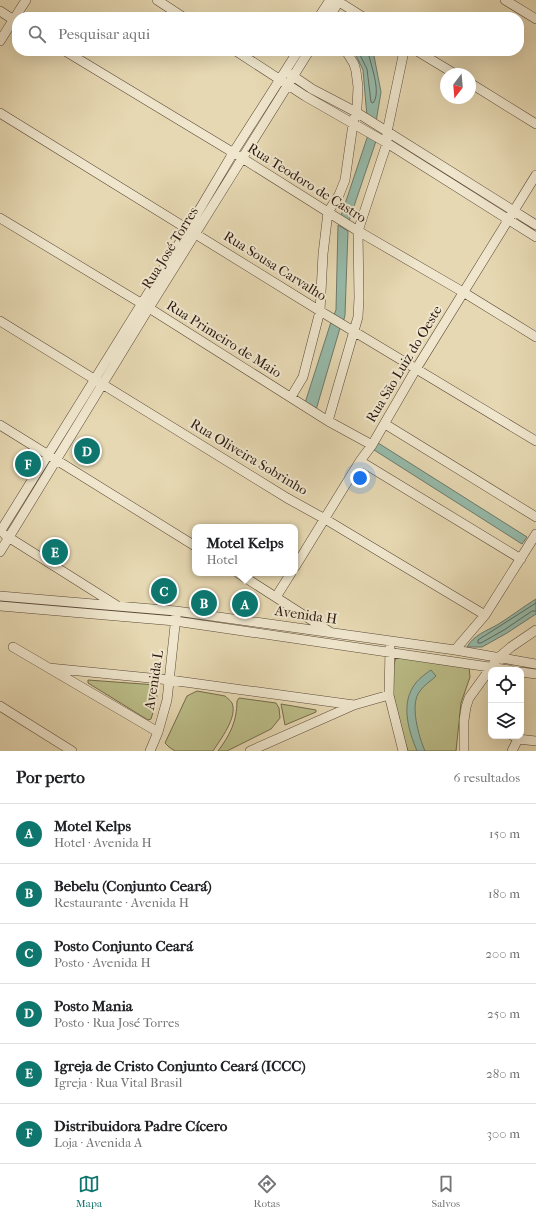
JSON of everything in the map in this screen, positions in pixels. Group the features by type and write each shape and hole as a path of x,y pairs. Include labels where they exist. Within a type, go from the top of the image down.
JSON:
{"street":[{"path":"20,12 26,0"},
{"path":"157,0 175,12"},
{"path":"505,0 536,19"},
{"path":"324,12 336,1"},
{"path":"331,12 336,1"},
{"path":"336,1 355,12"},
{"path":"0,11 12,19"},
{"path":"0,41 12,25"},
{"name":"Rua Teodoro de Castro","path":"73,56 242,158 358,231 463,292 536,337"},
{"path":"244,56 353,124 511,215 536,225"},
{"name":"Rua José Torres","path":"52,457 192,231 242,158 285,82 286,71 295,56"},
{"name":"Rua José Torres","path":"192,231 233,153 285,82 294,77 306,56"},
{"path":"290,398 303,377 320,311 323,254 328,212 339,195 345,180 356,112 358,87 354,64 349,56"},
{"path":"328,421 358,317 358,231 387,143 387,132 403,56"},
{"path":"425,56 445,68"},
{"path":"286,71 312,89 356,112 387,132 511,215 536,237"},
{"path":"476,87 536,124"},
{"name":"Rua Sousa Carvalho","path":"0,113 320,311 536,441"},
{"name":"Rua São Luiz do Oeste","path":"298,562 360,461 372,445 416,369 536,175"},
{"name":"Rua Primeiro de Maio","path":"0,218 145,306 290,398 372,445"},
{"name":"Rua Oliveira Sobrinho","path":"0,321 287,498 325,518 485,615"},
{"path":"384,424 536,517"},
{"path":"0,425 192,544"},
{"path":"52,457 0,532 117,605"},
{"path":"0,552 52,457"},
{"path":"360,461 521,559"},
{"path":"455,650 485,615 536,534"},
{"path":"243,576 333,633"},
{"path":"276,597 289,576"},
{"name":"Avenida H","path":"0,596 176,611 455,650 536,664"},
{"name":"Avenida H","path":"0,606 175,621 492,667"},
{"name":"Avenida L","path":"153,750 167,700 176,611"},
{"path":"492,667 498,658 511,647 536,630"},
{"path":"391,641 389,695 403,751"},
{"path":"13,647 158,732"},
{"path":"49,668 170,680 354,705"},
{"path":"464,751 464,720 468,702 475,689 488,672"},
{"path":"524,672 536,674"},
{"path":"250,751 354,705 389,695"},
{"path":"0,706 72,751"},
{"path":"512,751 515,739"},
{"path":"524,739 536,741"}],"green space":[{"path":"396,657 469,667 470,677 461,703 456,751 408,751 394,712 392,672"},
{"path":"88,680 156,685 157,699 151,719 148,720 88,683"},
{"path":"197,691 225,696 232,703 233,715 224,735 213,751 175,751 165,743 187,696"},
{"path":"239,698 276,703 279,708 280,718 271,729 227,751 218,751 232,728 236,715 237,701"},
{"path":"281,704 316,710 316,712 285,725"}],"water":[{"path":"356,56 374,56 381,92 376,122 367,117 363,70"},
{"path":"368,135 376,141 348,224 340,219"},
{"path":"338,225 348,231 345,315 343,323 333,317 336,310"},
{"path":"331,322 340,328 316,410 305,403"},
{"path":"375,441 527,537 522,544 371,448"},
{"path":"536,599 536,614 482,647 467,647 477,636 497,625"},
{"path":"431,670 436,676 420,691 415,704 416,721 425,751 417,751 409,727 407,702 409,694 415,684 421,677"}],"place":[{"name":"Posto Mania","path":"87,451"},
{"name":"Distribuidora Padre Cícero","path":"28,464"},
{"name":"Igreja de Cristo Conjunto Ceará (ICCC)","path":"55,552"},
{"name":"Posto Conjunto Ceará","path":"164,591"},
{"name":"Bebelu (Conjunto Ceará)","path":"204,603"},
{"name":"Motel Kelps","path":"245,604"}]}
